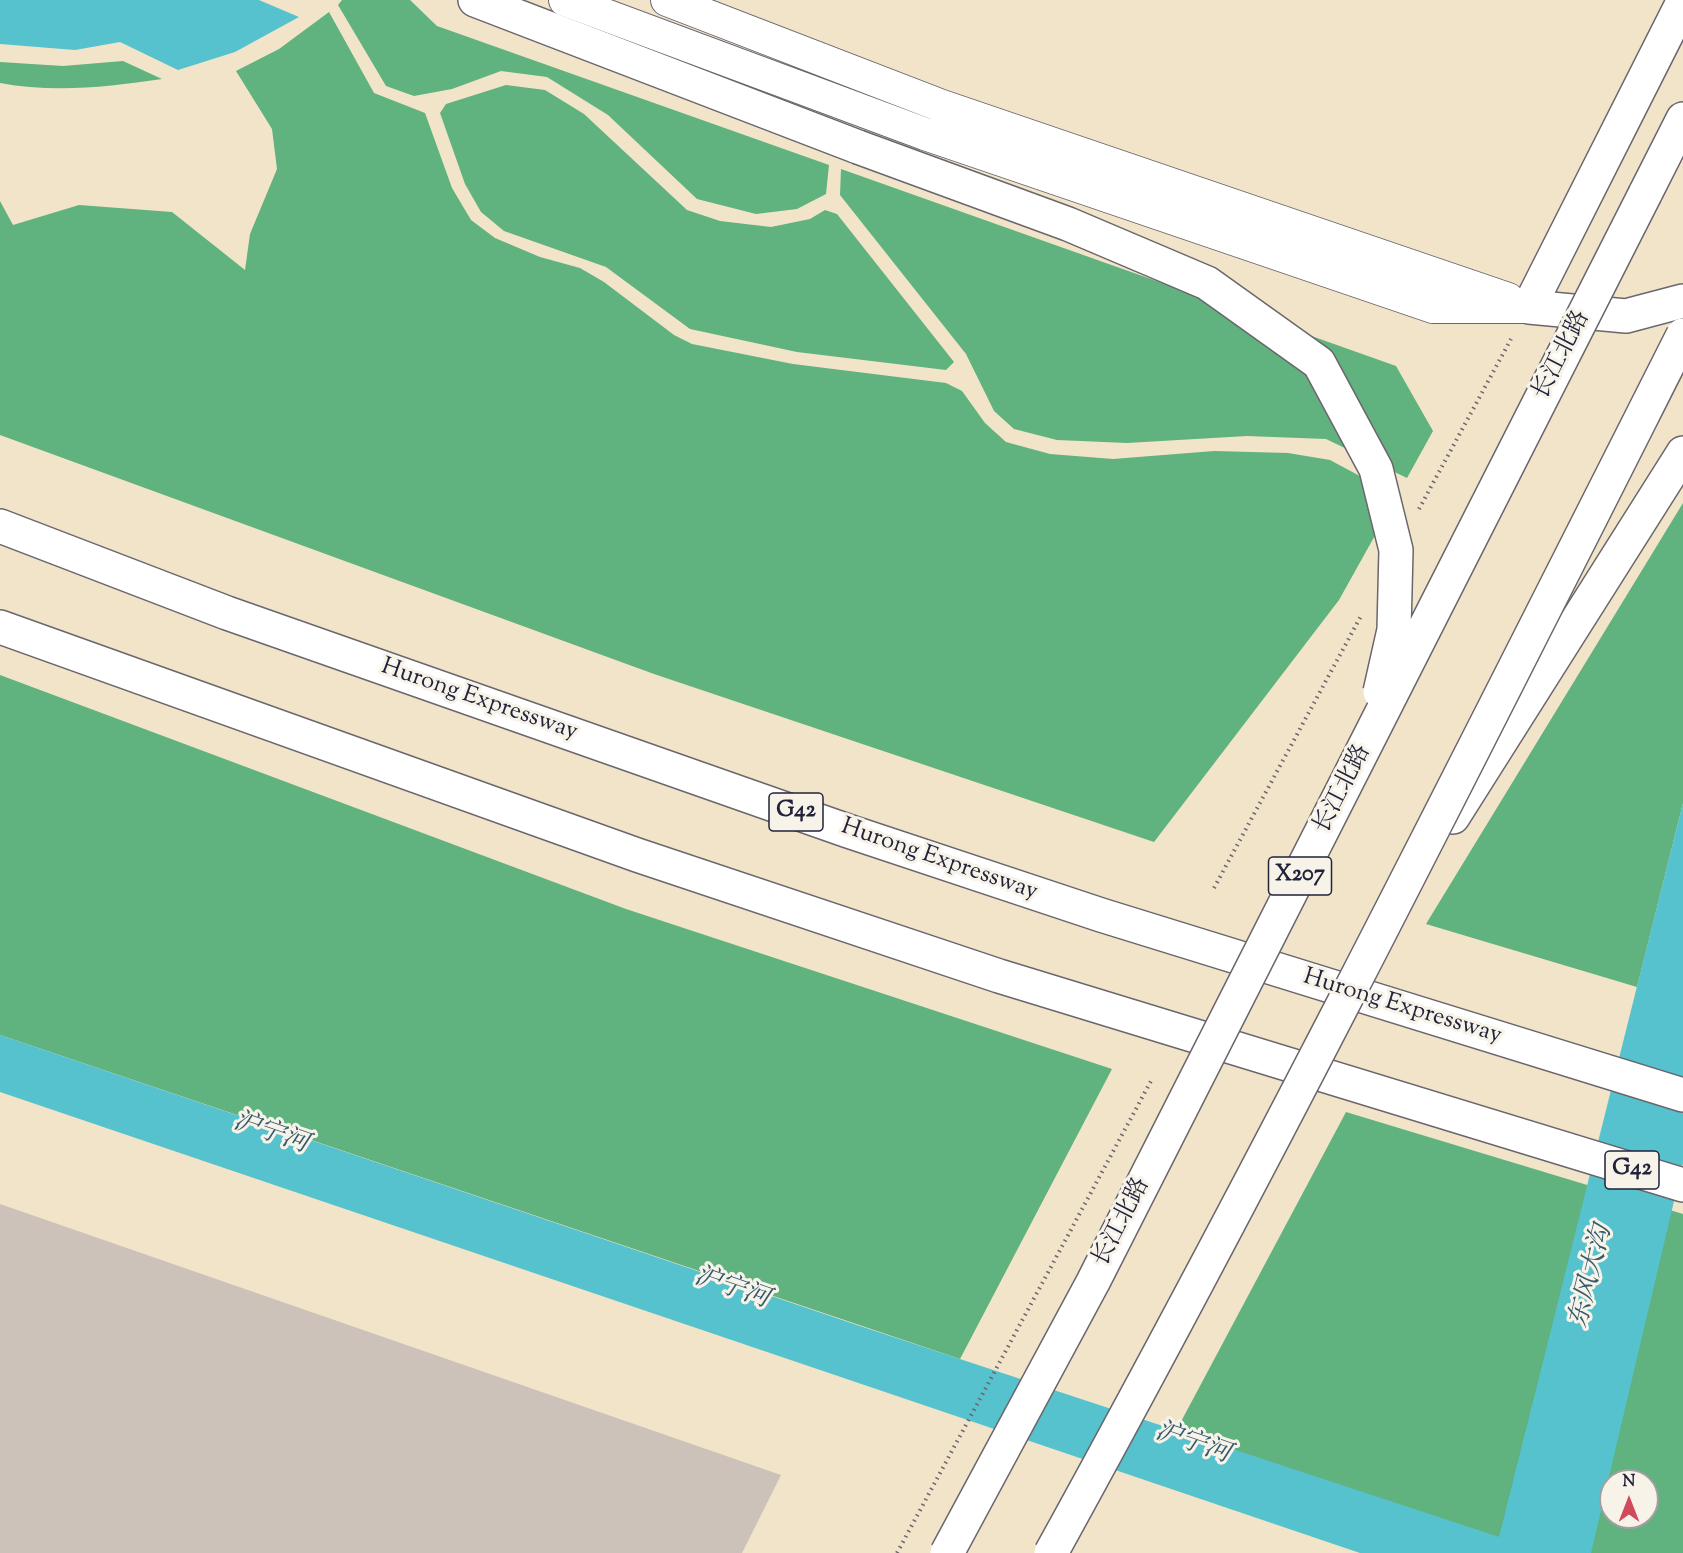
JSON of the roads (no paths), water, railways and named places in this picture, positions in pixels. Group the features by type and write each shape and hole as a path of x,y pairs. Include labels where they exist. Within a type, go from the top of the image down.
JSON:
{"main road":[{"path":"475,0 858,147 1068,224 1208,283 1319,363 1376,469 1396,550 1394,630 1371,737"},
{"path":"1683,2 1529,307 1626,316 1683,301"},
{"name":"长江北路","path":"947,1553 1093,1282 1683,119"},
{"path":"1052,1553 1182,1316 1386,922 1683,334"},
{"path":"1386,922 1683,453"},
{"name":"Hurong Expressway","path":"0,526 227,613 848,831 1101,915 1683,1095"},
{"name":"G42","path":"0,627 637,855 965,964 1683,1185"}],"street":[{"path":"565,0 925,134 1433,307 1529,307"},
{"path":"668,0 942,106 1529,307"}],"water":[{"path":"0,0 259,0 299,17 235,52 178,70 120,42 75,50 0,44"},
{"path":"1683,803 1683,1163 1611,1469 1599,1469 1599,1519 1591,1553 1360,1553 0,1092 0,1035 857,1325 1499,1537"}],"water label":[{"name":"沪宁河","path":"270,1135"},
{"name":"东风大沟","path":"1593,1277"},
{"name":"沪宁河","path":"731,1290"},
{"name":"沪宁河","path":"1192,1445"}]}
